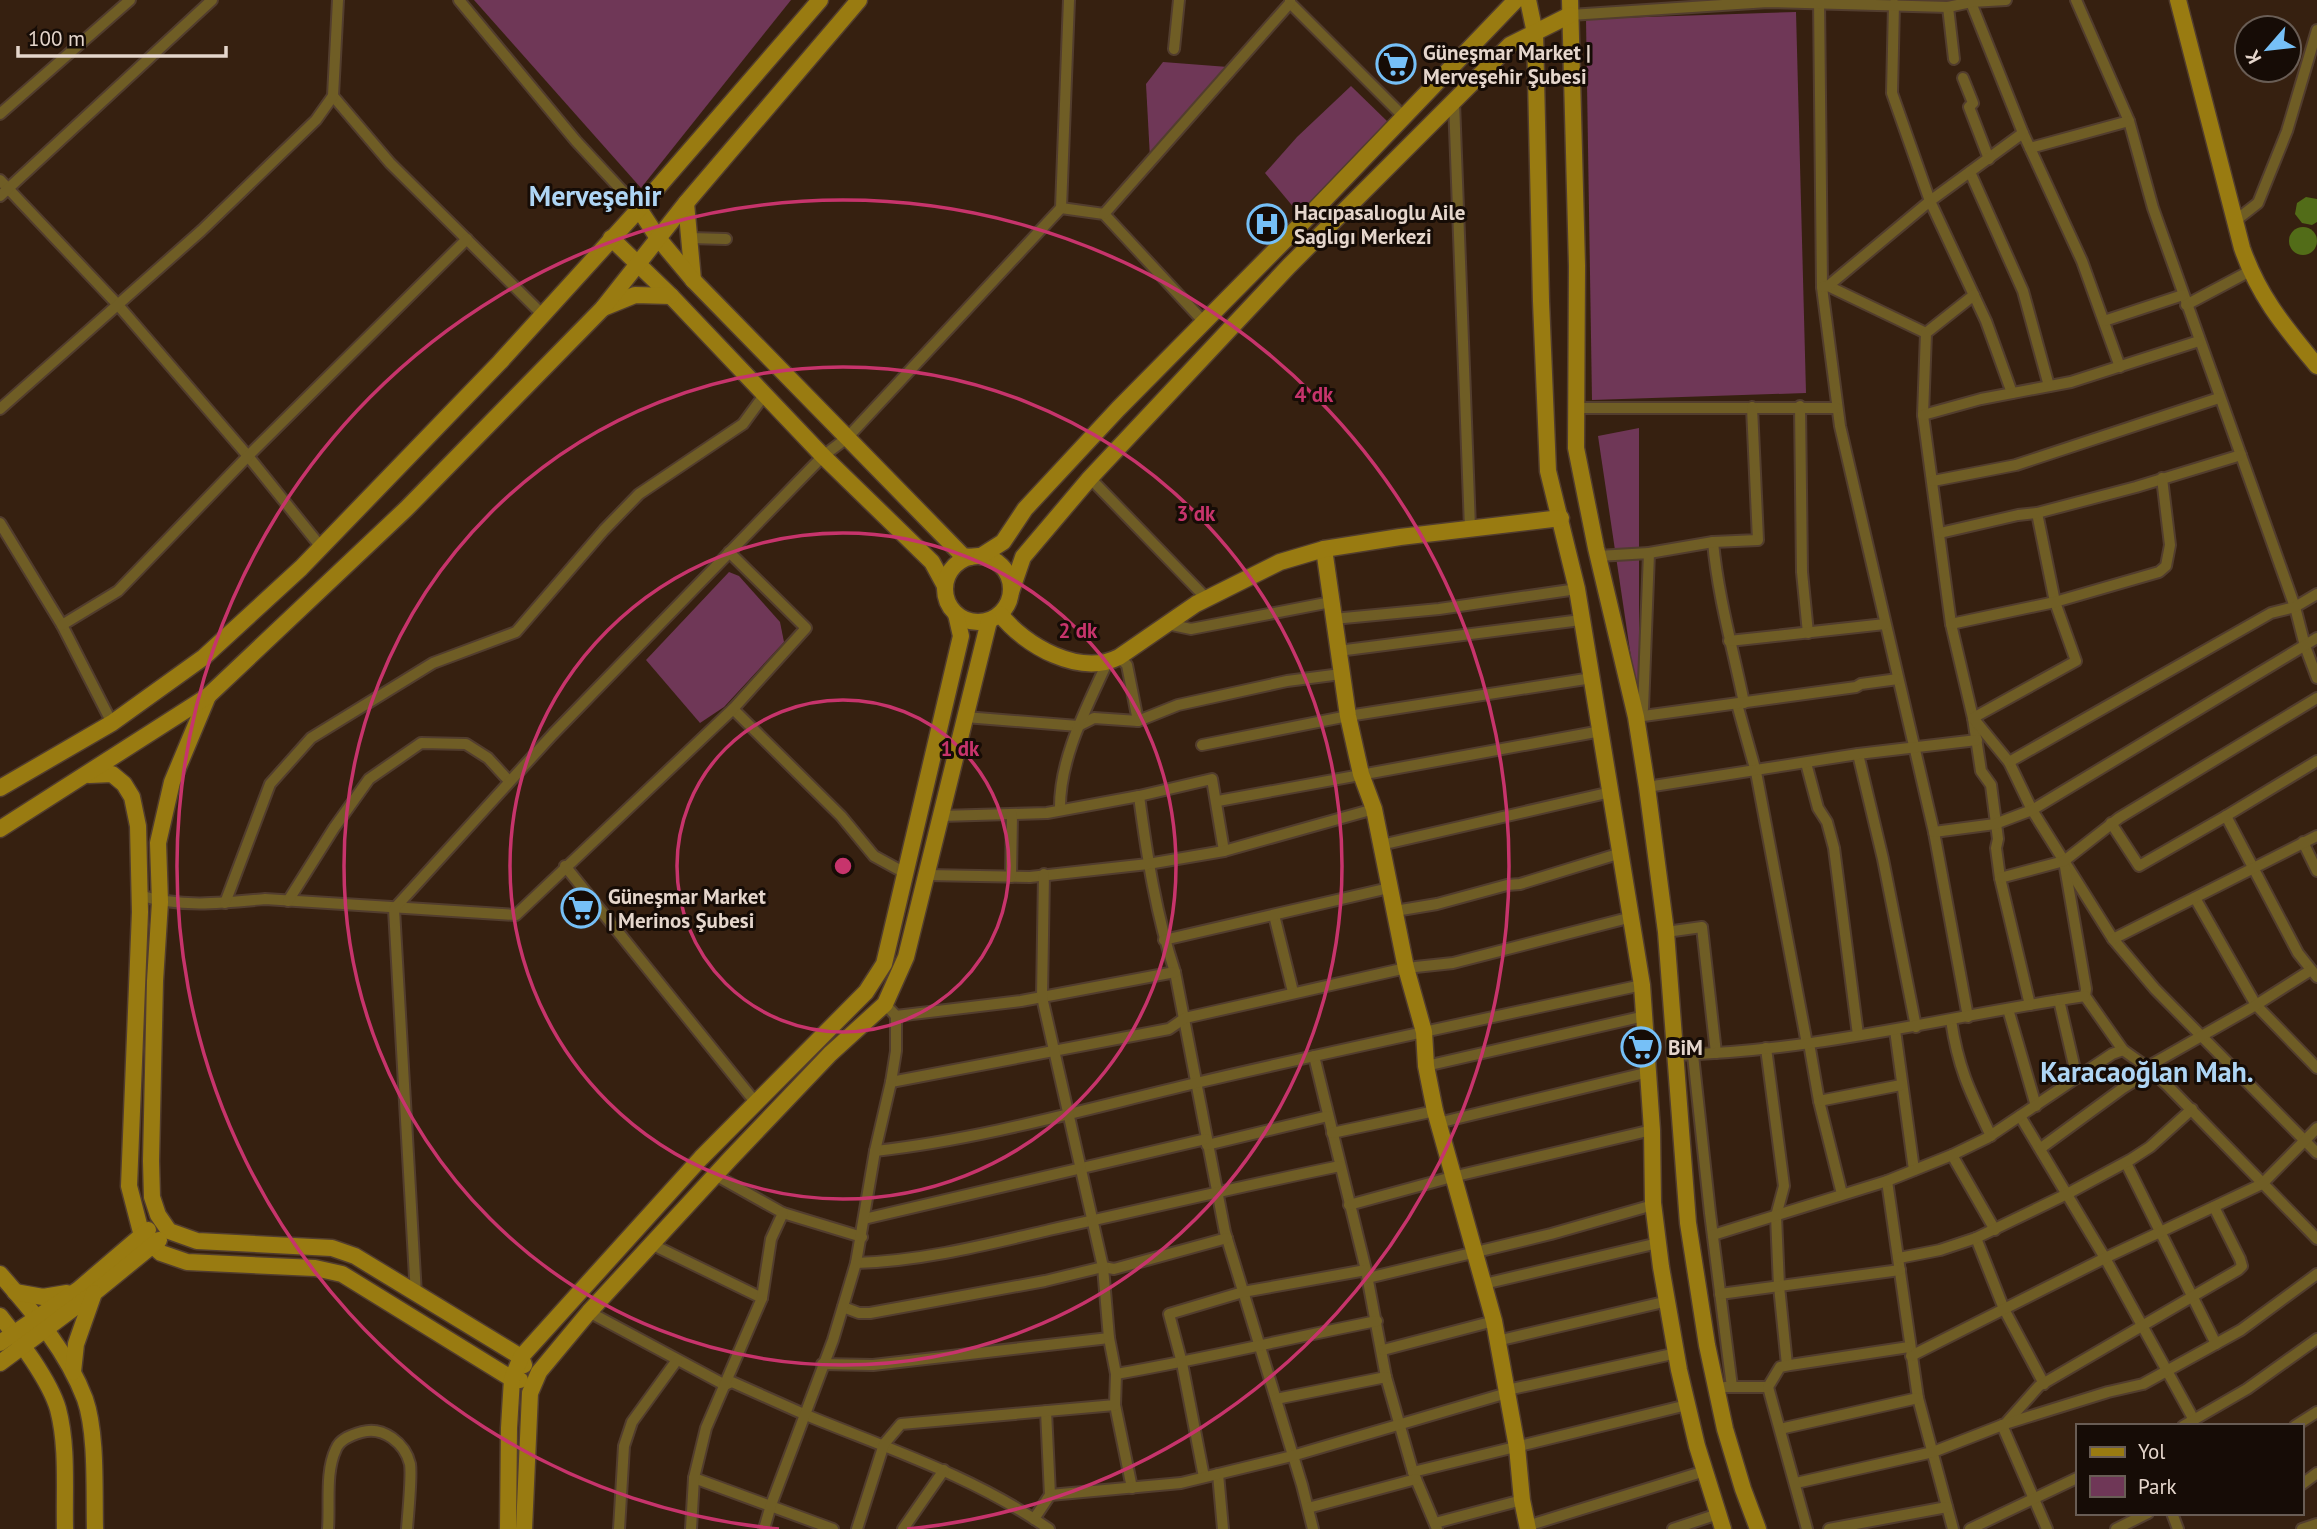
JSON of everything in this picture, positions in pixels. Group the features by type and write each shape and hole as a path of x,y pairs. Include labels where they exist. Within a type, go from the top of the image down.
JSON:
{"street":[{"path":"0,114 130,0"},
{"path":"212,0 3,188 118,304 321,547"},
{"path":"0,409 201,231 316,120 333,96 338,0"},
{"path":"459,0 576,141 639,209 658,239 693,280 963,556 976,556 1000,564 1010,582 1011,592"},
{"path":"0,788 112,723 204,657 321,547 543,315 820,0"},
{"path":"0,829 208,696 407,509 603,308 686,203 859,0"},
{"path":"416,1295 394,909 552,734 823,456 847,438 1061,208 1069,0"},
{"path":"1174,49 1179,0"},
{"path":"945,586 953,567 1003,542 1025,509 1118,409 1516,0"},
{"path":"1528,0 1535,33 1548,471 1562,518 1577,589 1642,985 1652,1130 1653,1205 1658,1244 1687,1405 1721,1521 1673,1529"},
{"path":"764,1529 822,1364 833,1340 856,1263 874,1151 891,1082 895,1051 891,1010 965,717 995,617 1009,600 1023,557 1090,478 1289,266 1510,45 1535,33 1570,8 1819,1 1948,6 1970,1 2006,0"},
{"path":"2076,0 2129,121 2153,208 2295,607 2317,678"},
{"path":"2178,0 2250,271 2266,303 2317,366"},
{"path":"1819,1 1825,286 1837,408 1934,832 1968,1017"},
{"path":"1970,1 2023,133 2082,261 2120,367"},
{"path":"1104,214 1290,2 1404,117"},
{"path":"1894,4 1892,93 1930,201 1974,295 2012,393"},
{"path":"1948,6 1954,59"},
{"path":"1570,8 1577,266 1576,448 1598,556 1636,716 1666,932 1688,1223 1707,1345 1724,1387"},
{"path":"2235,221 2258,203 2287,131 2317,30"},
{"path":"1964,78 1973,103 1969,107 1989,159"},
{"path":"333,96 390,163 543,315"},
{"path":"1454,102 1470,528"},
{"path":"2030,148 2129,121"},
{"path":"1825,286 1930,201 2023,133"},
{"path":"1970,172 2023,291 2049,386"},
{"path":"686,203 693,280"},
{"path":"1061,208 1104,214 1204,322"},
{"path":"611,238 671,296 823,456 932,562 945,586 949,606 956,614 972,622 995,617 1059,658 1087,663 1113,660 1206,598 1280,562 1324,549 1562,518"},
{"path":"690,238 726,239"},
{"path":"62,625 118,591 247,456 467,239"},
{"path":"2104,321 2185,300 2250,271"},
{"path":"1825,286 1926,333"},
{"path":"603,308 635,295 671,296"},
{"path":"1974,295 1926,333 1923,415 1951,624 1973,718 1981,771 1990,785 2000,878 2030,1005"},
{"path":"1923,415 1981,399 2071,382 2199,341"},
{"path":"225,903 270,784 311,738 433,663 516,632 604,530 639,494 743,424 765,394"},
{"path":"1933,481 2016,465 2219,398"},
{"path":"1800,406 1802,572 1808,632"},
{"path":"1598,556 1649,553 1713,542 1758,540 1752,407"},
{"path":"1577,408 1837,408"},
{"path":"1940,533 2018,514 2038,513 2241,455"},
{"path":"1090,478 1206,598"},
{"path":"1951,624 2056,602 2159,572 2166,566 2170,545 2162,478"},
{"path":"1973,718 2076,661 2056,602 2038,513"},
{"path":"0,523 62,625 112,723"},
{"path":"1713,542 1715,569 1740,704 1756,772 1819,1101 1842,1194"},
{"path":"1324,549 1348,716 1361,774 1374,809 1406,968 1424,1032 1426,1066 1436,1117 1494,1321 1517,1447 1527,1527 1705,1471"},
{"path":"139,895 160,902 225,903 265,899 516,915 733,709 806,628 729,552"},
{"path":"1636,716 1643,709 1649,553"},
{"path":"1333,619 1438,609 1577,589"},
{"path":"2009,762 2270,613 2295,607 2317,594"},
{"path":"1167,624 1191,629 1331,602"},
{"path":"508,1529 512,1379 521,1357 701,1158 866,992 884,964 961,636 956,614"},
{"path":"1338,651 1581,620"},
{"path":"1729,640 1885,624"},
{"path":"1934,832 1995,824 2032,810 2317,638"},
{"path":"1113,660 1126,665 1138,721"},
{"path":"1060,810 1060,789 1078,726 1113,660"},
{"path":"965,717 1078,726 1094,718 1138,721 1178,705 1287,681 1341,674"},
{"path":"1202,745 1348,716 1592,678"},
{"path":"1636,716 1740,704 1898,679"},
{"path":"208,696 172,782 161,820 158,843 160,902 151,1161 152,1197 165,1225 197,1241 332,1248 355,1256 521,1357 532,1383"},
{"path":"2000,878 2064,861 2111,823 2317,698"},
{"path":"733,709 841,816 874,856 905,873"},
{"path":"1973,718 2009,762 2032,810 2113,939 2155,989 2317,1153"},
{"path":"1218,802 1601,731"},
{"path":"1647,788 1858,754 1977,740"},
{"path":"288,901 369,779 421,743 466,744 488,758 509,781"},
{"path":"1858,754 1883,859 1916,1027"},
{"path":"2111,823 2139,866 2317,761"},
{"path":"1806,764 1818,808 1827,822 1833,848 1858,1035"},
{"path":"86,775 112,774 124,784 132,797 138,826 139,895 129,1186 147,1241 161,1253 187,1262 315,1268 342,1274 512,1379 532,1383"},
{"path":"941,816 1047,813 1212,779 1218,802 1224,851"},
{"path":"1381,845 1611,792"},
{"path":"1139,796 1148,864 1164,940 1175,972 1185,1018 1206,1142 1227,1238 1313,1529"},
{"path":"927,875 1030,877 1148,864 1224,851 1374,809"},
{"path":"1012,814 1012,877"},
{"path":"2041,1148 2150,1068 2202,1034 2314,974 2298,953 2226,816"},
{"path":"2113,939 2317,836"},
{"path":"2303,842 2317,871"},
{"path":"1395,911 1520,884 1622,853"},
{"path":"2064,861 2085,996 2123,1051 2150,1068 2317,1239"},
{"path":"565,866 756,1102"},
{"path":"1044,874 1042,997 1082,1166 1102,1267 1109,1338 1116,1374 1115,1405 1132,1488"},
{"path":"1164,940 1389,888"},
{"path":"2195,898 2256,1005 2317,1068"},
{"path":"1274,915 1293,992"},
{"path":"891,1082 1169,1029 1185,1018 1406,968 1453,963 1632,917"},
{"path":"1666,932 1702,927 1716,1053"},
{"path":"524,1529 530,1394 532,1383 539,1372 651,1244 830,1054 891,1010 1042,997 1175,972"},
{"path":"874,1151 928,1144 1068,1114 1314,1056 1642,985"},
{"path":"1674,1055 1808,1043 1916,1027 2085,996"},
{"path":"2059,1000 2077,1077"},
{"path":"2008,1009 2036,1105"},
{"path":"1426,1066 1645,1016"},
{"path":"1951,1020 1956,1055 1964,1081 1992,1136"},
{"path":"1895,1030 1914,1170"},
{"path":"1766,1048 1784,1186 1776,1216 1779,1286 1787,1366"},
{"path":"1713,1235 1887,1181 1952,1155 1992,1136 2112,1054 2123,1051"},
{"path":"1693,1055 1720,1294 1724,1387 1739,1477 1758,1529"},
{"path":"1314,1056 1367,1274 1386,1377 1415,1476 1436,1526 1522,1500"},
{"path":"1332,1133 1436,1117 1649,1072"},
{"path":"1819,1101 1901,1085"},
{"path":"1720,1294 1900,1264 1976,1238 2126,1163 2150,1147 2192,1109"},
{"path":"864,1219 1082,1166 1328,1116"},
{"path":"2020,1116 2105,1258 2194,1420"},
{"path":"1807,1529 1768,1387 1780,1367 1910,1352 2262,1184 2317,1128"},
{"path":"1349,1205 1452,1177 1652,1130"},
{"path":"1952,1155 1995,1230"},
{"path":"2126,1163 2216,1344"},
{"path":"856,1263 897,1262 956,1252 1339,1166"},
{"path":"715,1175 783,1213 862,1237"},
{"path":"1887,1181 1918,1398 1953,1529"},
{"path":"1204,1477 1182,1363 1169,1314 1243,1292 1367,1274 1475,1252 1653,1205"},
{"path":"2004,1424 2044,1384 2225,1279 2242,1266 2214,1207"},
{"path":"691,1529 694,1478 706,1428 762,1298 771,1239 783,1213"},
{"path":"0,1363 18,1339 87,1291 165,1225"},
{"path":"843,1307 859,1313 870,1313 1045,1281 1102,1267 1114,1269 1227,1238"},
{"path":"1976,1238 2004,1309 2044,1384"},
{"path":"651,1244 762,1298"},
{"path":"1484,1284 1658,1244"},
{"path":"0,1274 41,1323 65,1358 86,1401 93,1450 95,1529"},
{"path":"1796,1483 1933,1452 2004,1424 2143,1384 2216,1344 2283,1301 2317,1274"},
{"path":"15,1292 52,1297 87,1291"},
{"path":"73,1375 76,1344 87,1291"},
{"path":"1497,1342 1668,1301"},
{"path":"589,1312 725,1385"},
{"path":"0,1316 50,1390 57,1407 63,1436 65,1529"},
{"path":"1116,1374 1182,1363 1259,1344 1377,1321"},
{"path":"1382,1350 1494,1321"},
{"path":"822,1364 899,1363 1109,1338"},
{"path":"0,1343 18,1339"},
{"path":"2187,1424 2247,1390 2317,1339"},
{"path":"1050,1495 1181,1483 1292,1456 1507,1392 1677,1353"},
{"path":"619,1529 624,1446 632,1422 677,1360"},
{"path":"1276,1399 1386,1377"},
{"path":"725,1385 732,1382 806,1415 944,1470 1049,1529"},
{"path":"1724,1387 1768,1387"},
{"path":"1780,1429 1918,1398"},
{"path":"857,1529 884,1444 901,1424 1115,1405"},
{"path":"1308,1508 1517,1447 1687,1405"},
{"path":"1034,1519 1050,1495 1046,1412"},
{"path":"2298,1424 2317,1412"},
{"path":"2004,1424 2047,1529"},
{"path":"328,1529 328,1471 336,1448 341,1441 353,1434 370,1429 386,1433 394,1439 410,1464 407,1529"},
{"path":"903,1529 944,1470"},
{"path":"1218,1474 1223,1529"},
{"path":"694,1478 833,1529"},
{"path":"1970,1529 2076,1478"},
{"path":"1829,1529 1947,1507"},
{"path":"2116,1529 2144,1515"},
{"path":"2302,1529 2317,1524"}],"green space":[{"path":"474,0 791,0 641,188"},
{"path":"1796,12 1806,393 1592,400 1586,19"},
{"path":"1163,62 1228,67 1150,158 1146,84"},
{"path":"1351,86 1389,123 1300,215 1265,173 1297,137"},
{"path":"1639,428 1639,689 1632,664 1598,436"},
{"path":"729,572 739,576 780,622 784,642 724,707 700,723 646,660"}],"shaded area":[{"path":"2306,197 2317,199 2317,222 2312,225 2302,223 2295,214 2297,203"},
{"path":"2303,227 2313,231 2317,241 2313,251 2303,255 2293,251 2289,241 2293,231"}],"place":[{"name":"Güneşmar Market | Merveşehir Şubesi","path":"1396,64"},
{"name":"Hacıpasalıoglu Aile Saglıgı Merkezi","path":"1267,224"},
{"name":"Güneşmar Market | Merinos Şubesi","path":"581,908"},
{"name":"BiM","path":"1641,1047"}],"district":[{"name":"Merveşehir","path":"595,195"},
{"name":"Karacaoğlan Mah.","path":"2147,1071"}]}
